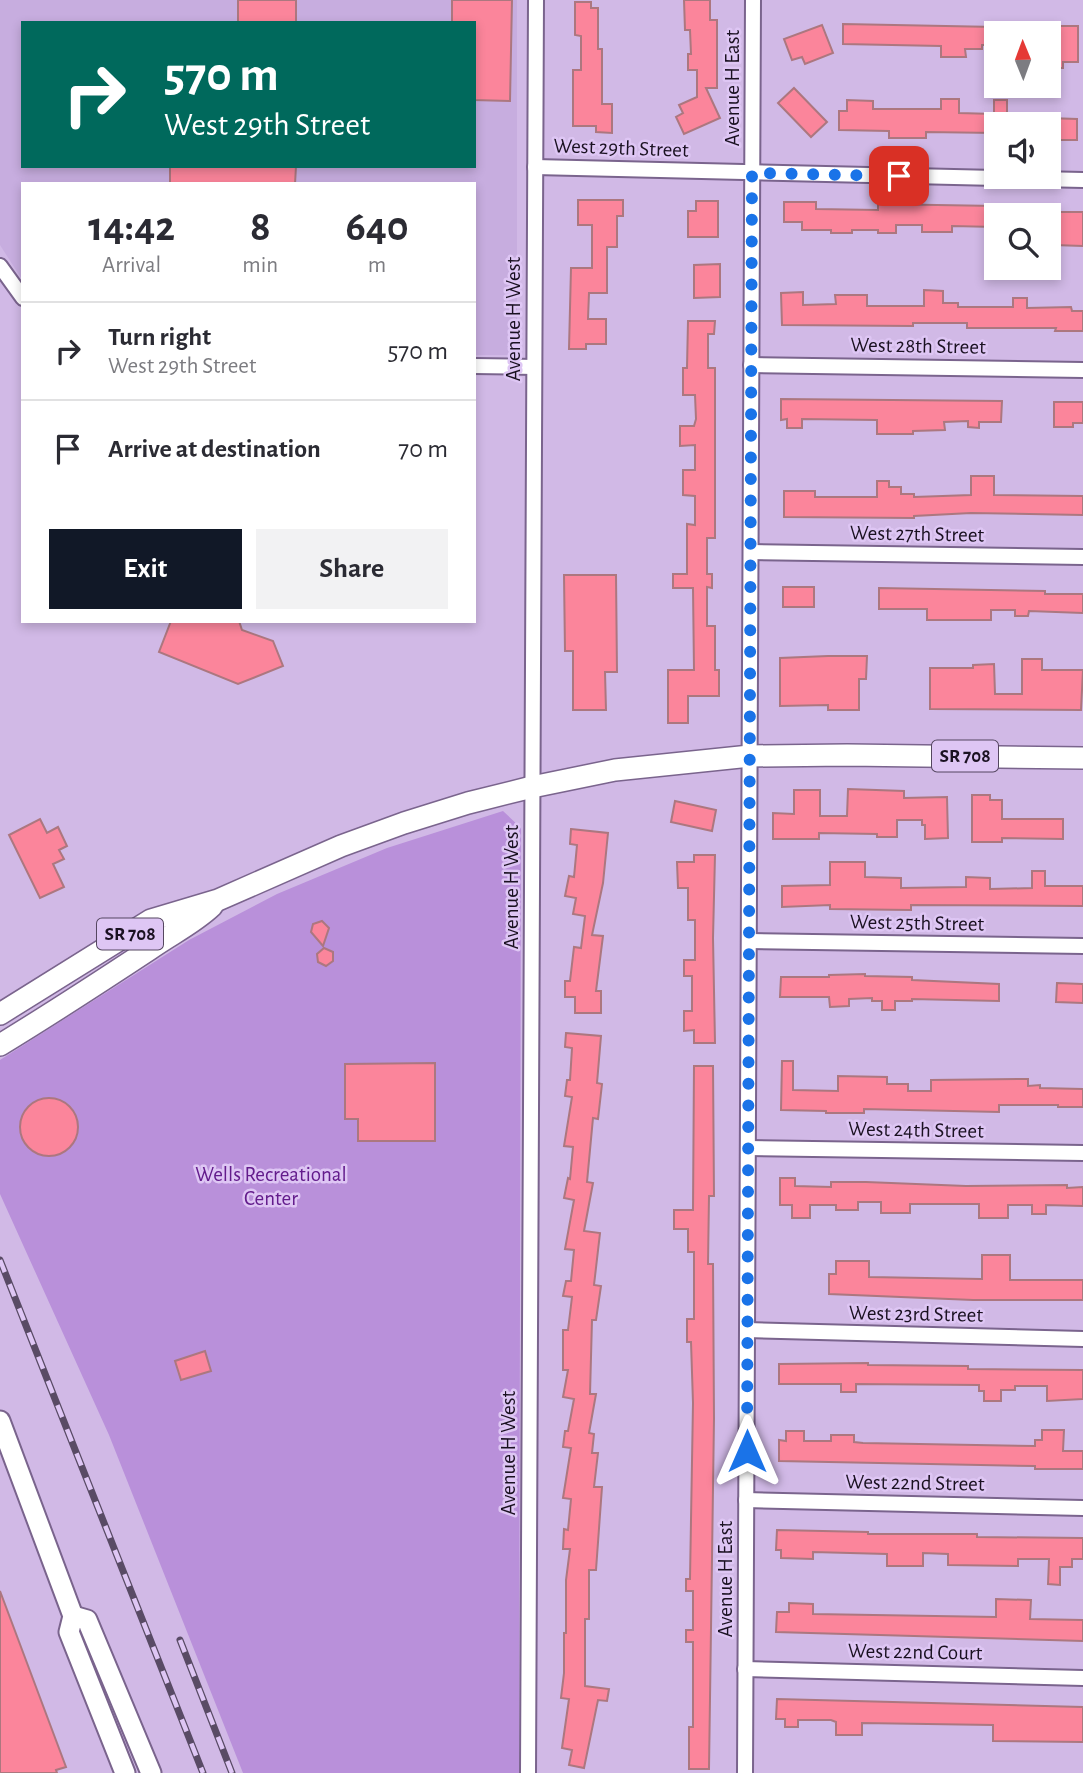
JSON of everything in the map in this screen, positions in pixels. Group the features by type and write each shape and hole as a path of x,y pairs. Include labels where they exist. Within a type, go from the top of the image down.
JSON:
{"main road":[{"name":"SR 708","path":"0,1014 151,920 218,900 341,846 404,823 532,787 615,771 750,756 1083,758"},
{"name":"SR 708","path":"0,1045 85,994 153,946 197,920 218,900"},
{"path":"0,1421 73,1616 69,1632 124,1773"},
{"path":"73,1616 87,1620 150,1773"}],"street":[{"name":"Avenue H West","path":"528,1773 536,0"},
{"name":"Avenue H East","path":"745,1773 753,0"},
{"name":"West 29th Street","path":"535,167 1083,180"},
{"path":"0,266 21,295"},
{"name":"West 28th Street","path":"751,365 1083,370"},
{"path":"476,366 534,367"},
{"name":"West 27th Street","path":"751,552 1083,557"},
{"name":"West 25th Street","path":"750,941 1083,946"},
{"name":"West 24th Street","path":"748,1148 1083,1153"},
{"name":"West 23rd Street","path":"747,1330 1083,1339"},
{"name":"West 22nd Street","path":"746,1500 1083,1508"},
{"name":"West 22nd Court","path":"746,1669 1083,1678"}],"shaded area":[{"path":"0,0 517,0 517,355 476,355 476,182 21,182 21,278 0,245"}],"green space":[{"name":"Wells Recreational Center","path":"503,811 521,828 519,1773 243,1773 109,1435 0,1194 0,1060 189,940 277,894 387,848"}],"building":[{"path":"238,0 296,0 296,21 238,21"},
{"path":"452,0 512,0 510,101 476,100 476,21 452,21"},
{"path":"684,0 710,0 710,20 717,20 717,88 706,88 720,118 684,134 676,117 683,113 679,105 697,97 697,70 688,70 688,54 691,54 690,30 685,30"},
{"path":"575,2 591,2 591,8 598,8 598,49 602,49 602,104 612,104 612,133 596,132 596,126 573,126 573,70 581,70 581,36 575,35"},
{"path":"843,24 984,27 982,49 965,49 966,57 941,57 941,46 843,44"},
{"path":"822,25 833,53 805,64 802,57 792,60 784,39"},
{"path":"1061,26 1078,26 1078,62 1063,62 1063,68"},
{"path":"794,88 827,122 811,137 778,103"},
{"path":"941,99 959,99 959,113 984,114 984,133 926,132 926,138 889,138 889,131 839,130 839,111 847,111 847,100 873,101 873,109 941,109"},
{"path":"994,100 1007,100 1007,112 994,112"},
{"path":"1061,118 1077,119 1077,140 1061,140"},
{"path":"170,168 296,168 295,182 170,182"},
{"path":"578,200 623,200 623,216 617,216 617,247 607,247 607,293 589,293 588,319 606,319 606,344 586,344 586,349 569,349 571,268 592,268 592,225 578,225"},
{"path":"696,201 718,201 718,237 688,237 688,211 696,211"},
{"path":"784,202 816,202 816,209 878,210 878,204 984,206 984,227 952,226 952,232 922,232 922,225 896,225 896,233 852,230 852,233 831,233 831,230 802,230 802,222 784,222"},
{"path":"1061,212 1083,212 1083,246 1061,245"},
{"path":"720,264 720,297 694,298 694,265"},
{"path":"924,290 943,291 943,303 958,303 958,307 1013,307 1013,298 1027,298 1027,308 1071,307 1072,311 1083,311 1083,331 1055,331 1056,328 967,328 967,323 913,323 913,326 782,325 781,293 803,292 803,305 836,304 835,295 867,295 867,306 924,306"},
{"path":"688,321 715,321 714,334 708,334 708,368 715,368 715,538 707,538 707,574 712,574 712,588 707,587 707,626 715,626 715,670 719,670 719,696 688,696 688,723 668,723 668,670 694,670 693,588 673,588 673,574 687,574 687,524 695,525 695,496 683,495 683,470 695,470 695,445 680,446 680,426 694,426 696,419 695,395 683,395 683,368 687,368"},
{"path":"781,399 1002,401 1001,422 979,422 979,428 968,427 968,421 944,422 945,430 913,431 913,434 877,434 877,420 802,419 802,428 787,428 787,419 781,420"},
{"path":"1054,402 1083,402 1083,423 1073,423 1073,427 1054,427"},
{"path":"971,476 994,476 994,495 1083,496 1083,515 971,513 914,518 784,517 784,491 815,491 815,497 877,497 877,481 889,481 889,487 901,487 901,494 914,494 914,497 971,495"},
{"path":"564,575 616,575 617,672 605,672 606,710 573,710 573,651 565,651"},
{"path":"783,587 814,587 814,607 783,607"},
{"path":"879,588 1083,594 1083,613 1029,611 1028,616 1015,616 1015,610 991,610 991,620 927,620 927,609 879,609"},
{"path":"170,623 240,623 242,630 273,641 283,666 238,684 159,652"},
{"path":"867,656 866,679 859,679 859,710 828,710 828,705 780,706 780,658"},
{"path":"1022,659 1042,659 1042,670 1083,670 1081,710 930,709 930,668 973,668 973,665 994,664 995,694 1022,694"},
{"path":"848,789 904,791 904,798 947,797 948,838 925,839 925,825 922,825 922,820 897,820 897,837 819,833 819,839 773,839 773,813 794,814 794,790 820,790 820,816 847,816"},
{"path":"972,795 990,795 990,800 1002,800 1002,819 1063,819 1063,839 1002,838 1002,842 972,842"},
{"path":"675,801 716,810 712,831 671,822"},
{"path":"40,819 47,833 58,827 67,846 59,850 64,859 53,864 64,887 40,898 9,835"},
{"path":"571,829 608,833 603,883 592,935 603,936 596,991 601,991 601,1013 575,1013 575,997 565,997 565,981 570,981 574,947 581,948 585,916 573,914 576,898 565,896 569,876 574,877 577,845 570,844"},
{"path":"694,855 715,855 715,1043 694,1043 694,1030 684,1031 684,1011 692,1011 692,976 684,976 684,960 695,960 695,920 688,920 688,888 678,888 677,862 694,862"},
{"path":"830,862 865,862 865,877 901,878 901,888 966,887 966,877 990,878 990,889 1032,888 1032,871 1045,871 1045,886 1083,886 1083,906 911,905 911,910 830,909 830,905 782,907 782,886 830,885"},
{"path":"322,921 329,928 323,946 311,932 313,924"},
{"path":"324,948 333,952 333,961 326,966 318,962 317,954"},
{"path":"865,974 912,977 912,980 999,984 999,1001 912,999 895,1001 895,1010 882,1010 882,1001 872,1001 872,998 849,999 849,1006 830,1007 829,997 780,997 781,977"},
{"path":"1057,983 1083,984 1083,1003 1056,1002"},
{"path":"566,1033 601,1036 597,1083 602,1084 598,1119 593,1118 587,1182 593,1183 584,1231 600,1233 594,1285 601,1286 596,1320 592,1320 590,1394 596,1394 589,1433 594,1434 592,1453 598,1453 594,1487 602,1487 596,1570 589,1570 589,1619 585,1619 585,1686 609,1689 607,1701 598,1700 584,1768 569,1765 572,1750 562,1748 569,1699 561,1698 566,1633 566,1580 570,1549 563,1549 564,1529 568,1530 571,1499 563,1498 571,1448 563,1447 574,1399 563,1397 568,1370 563,1370 563,1330 568,1330 572,1297 563,1296 566,1281 571,1281 574,1250 565,1249 574,1200 564,1198 568,1178 570,1179 573,1147 564,1146 572,1097 565,1096 567,1080 570,1080 572,1048 565,1047"},
{"path":"782,1061 793,1061 793,1090 838,1091 838,1076 887,1077 887,1084 908,1084 908,1091 931,1091 931,1080 1028,1079 1028,1086 1083,1089 1083,1107 999,1105 999,1112 864,1109 864,1113 826,1113 781,1110"},
{"path":"435,1063 435,1141 358,1141 358,1119 345,1119 345,1064"},
{"path":"694,1066 713,1066 714,1196 709,1196 708,1264 713,1264 714,1418 709,1769 689,1769 689,1727 693,1727 693,1642 686,1642 686,1630 693,1630 693,1591 686,1591 686,1579 690,1579 693,1403 691,1342 687,1342 687,1319 694,1319 694,1252 688,1252 688,1229 674,1229 674,1210 693,1210"},
{"path":"43,1098 55,1098 65,1102 74,1111 78,1133 70,1148 55,1156 43,1156 33,1152 24,1143 20,1133 20,1121 24,1111 33,1102"},
{"path":"780,1178 795,1178 795,1186 831,1187 831,1182 966,1186 1067,1185 1067,1188 1083,1187 1083,1206 1046,1205 1046,1214 1032,1214 1032,1205 1008,1205 1008,1218 979,1218 979,1204 910,1204 910,1213 881,1213 881,1202 858,1202 858,1210 836,1210 836,1205 810,1205 810,1218 792,1218 792,1205 780,1205"},
{"path":"982,1255 1010,1255 1010,1280 1083,1280 1083,1300 973,1300 829,1294 829,1274 836,1274 836,1261 869,1261 869,1277 982,1279"},
{"path":"205,1351 211,1371 181,1380 175,1361"},
{"path":"779,1364 968,1366 968,1369 1083,1370 1083,1399 1047,1401 1047,1386 1015,1386 1015,1390 1001,1390 1001,1401 984,1401 984,1391 979,1391 979,1385 856,1384 856,1392 841,1392 841,1384 779,1384"},
{"path":"1042,1430 1064,1430 1063,1451 1083,1451 1083,1469 779,1461 779,1440 786,1441 786,1431 804,1431 804,1441 831,1441 831,1435 854,1435 854,1442 863,1443 1035,1446 1035,1440 1042,1440"},
{"path":"777,1530 1083,1538 1083,1559 1072,1559 1072,1567 1060,1567 1060,1585 1048,1584 1049,1559 1018,1559 1018,1566 948,1565 948,1554 923,1553 923,1566 887,1566 887,1554 813,1552 813,1559 781,1558 781,1550 776,1550"},
{"path":"0,1591 66,1767 56,1770 57,1773 0,1773"},
{"path":"996,1599 1031,1600 1030,1619 1083,1620 1083,1641 776,1632 777,1612 789,1612 789,1603 813,1604 813,1614 996,1617"},
{"path":"777,1699 1083,1707 1083,1742 993,1741 993,1725 862,1723 862,1735 836,1735 836,1722 831,1720 798,1720 798,1727 785,1727 785,1719 776,1719"}],"railway":[{"path":"0,1260 203,1773"},
{"path":"180,1640 232,1773"}],"route":[{"path":"747,1451 752,173 899,176"}]}
